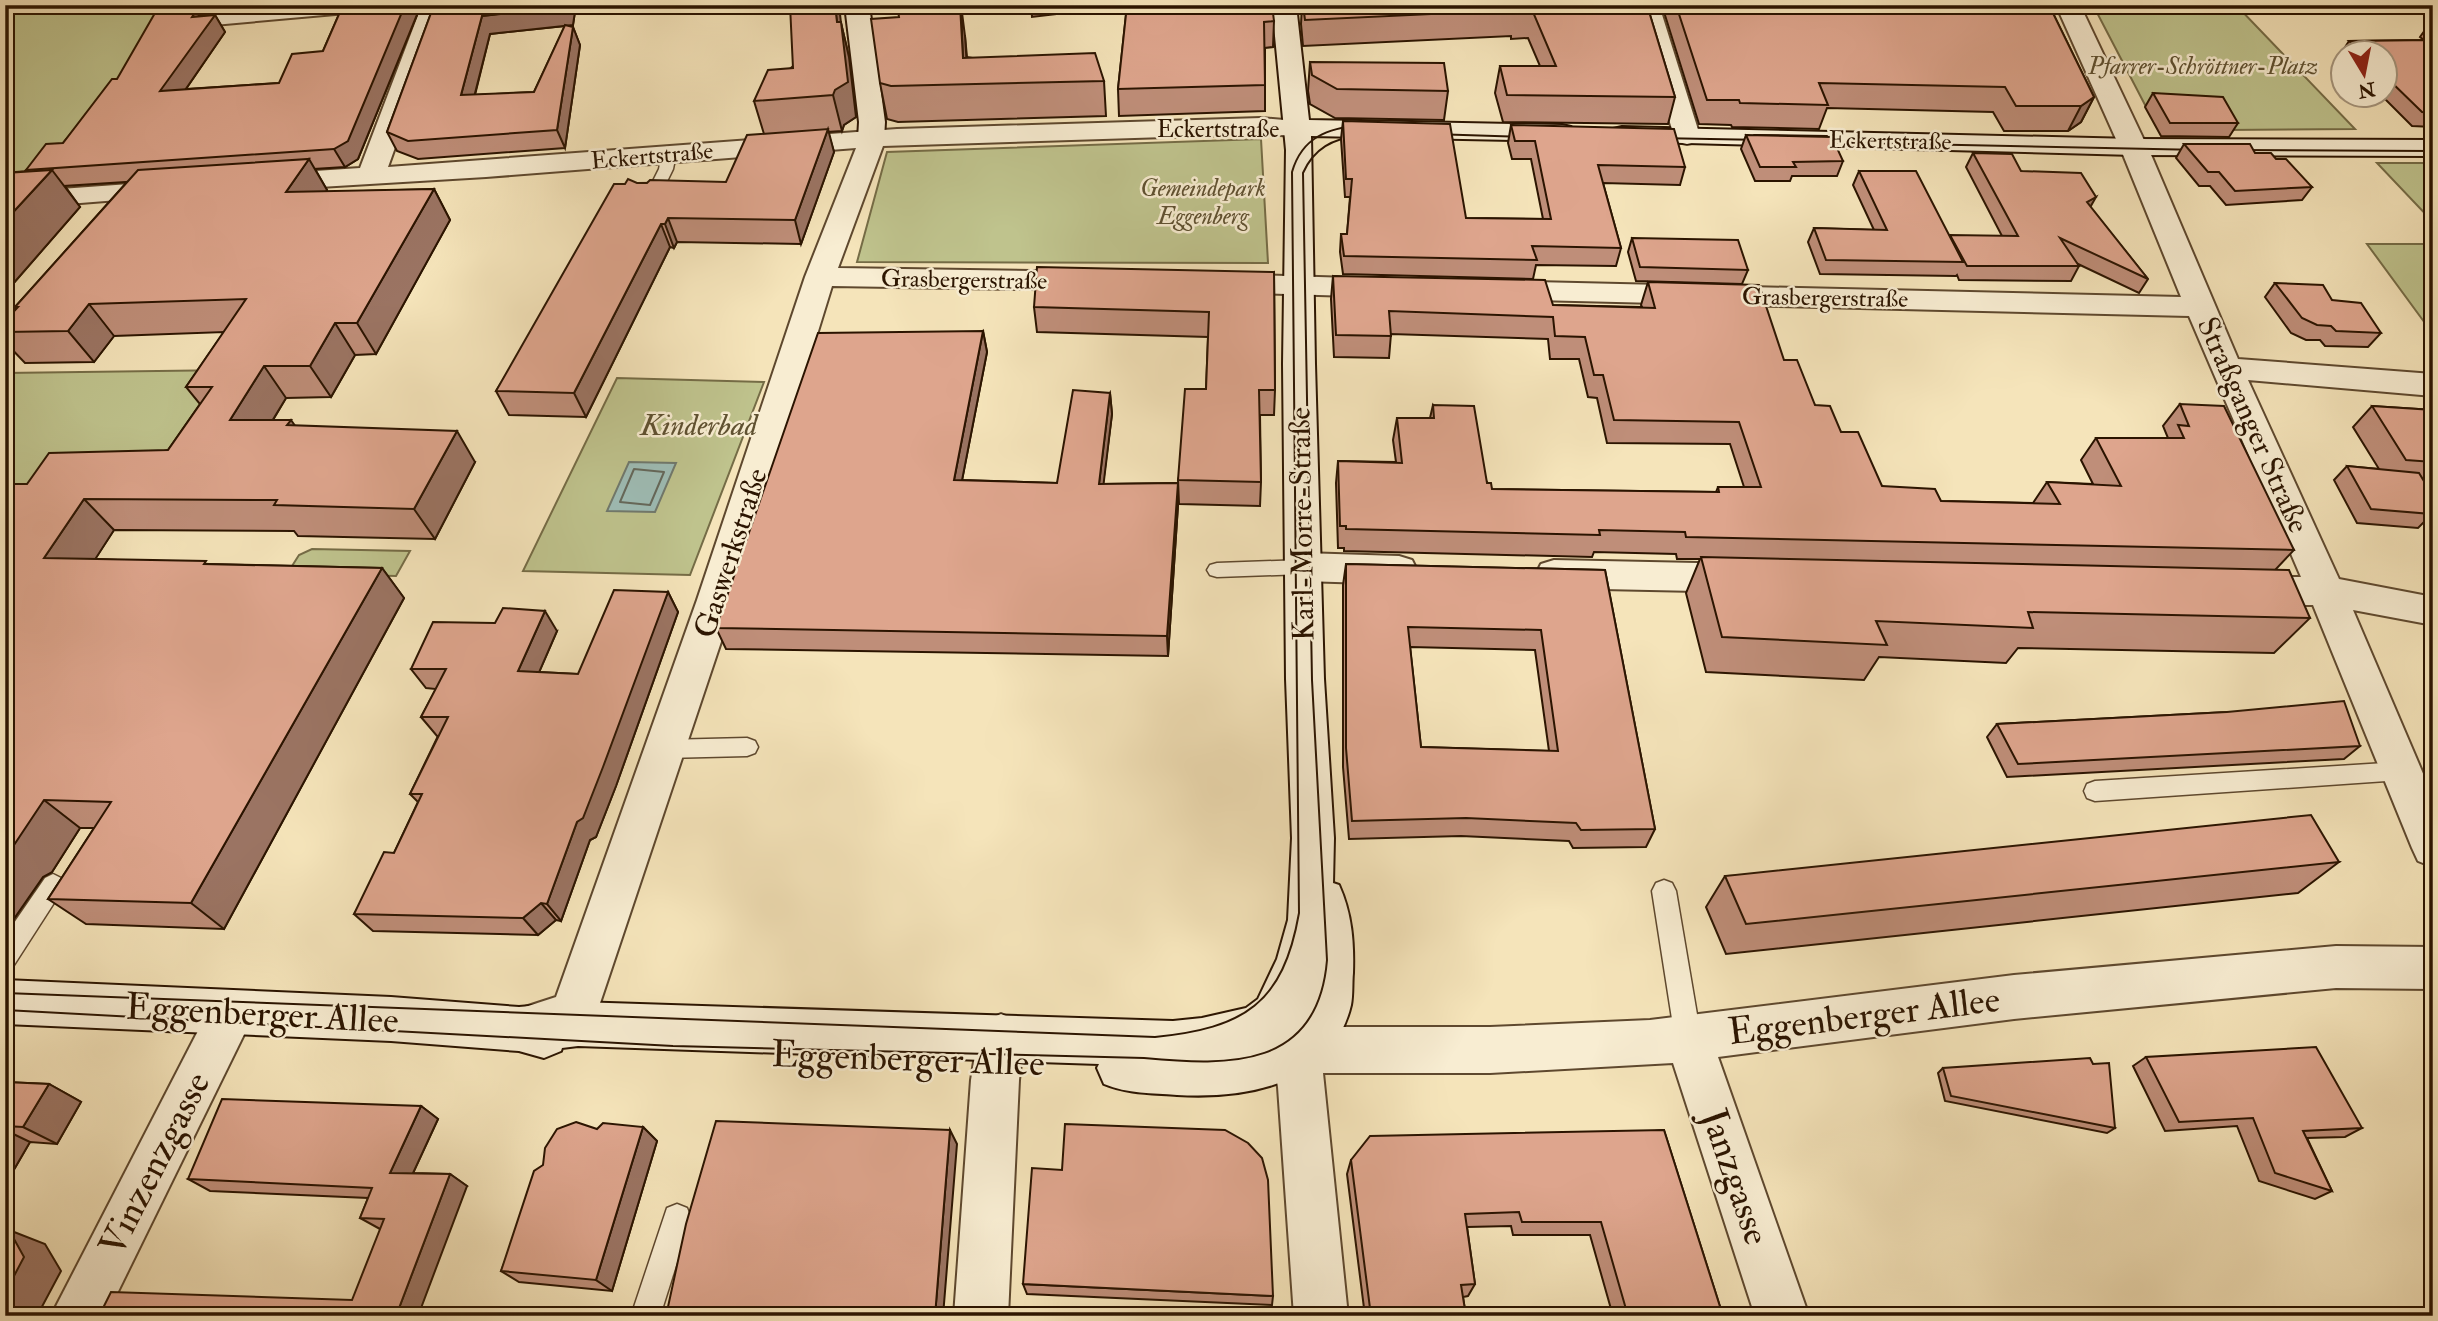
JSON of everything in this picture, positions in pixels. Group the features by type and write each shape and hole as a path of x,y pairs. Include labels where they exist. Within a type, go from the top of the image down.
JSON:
{"street":[{"path":"169,22 358,5"},
{"path":"359,177 434,5"},
{"name":"Gaswerkstraße","path":"575,1019 751,496 820,278 868,153 872,122 858,5"},
{"path":"1647,5 1687,136"},
{"name":"Straßganger Straße","path":"2068,5 2134,147 2200,306 2326,591 2433,848"},
{"name":"Karl-Morre-Straße","path":"1291,11 1298,128 1305,679 1313,838"},
{"name":"Eckertstraße","path":"250,184 871,139 1261,126 2134,147 2433,148"},
{"path":"5,201 118,203 195,187"},
{"name":"Grasbergerstraße","path":"820,278 1122,282"},
{"path":"1190,283 1409,288"},
{"name":"Grasbergerstraße","path":"1463,289 2200,306"},
{"path":"2227,368 2433,384"},
{"path":"1303,567 1437,571"},
{"path":"1521,573 1772,579"},
{"path":"2219,590 2326,591 2433,611"},
{"name":"Eggenberger Allee","path":"1275,1039 1315,1030 1328,1005 1332,940 1313,838"},
{"name":"Eggenberger Allee","path":"5,1002 391,1019 519,1029 568,1040 671,1049 999,1049 1275,1039 1490,1050 1624,1045 2067,992 2336,967 2433,968"},
{"name":"Vinzenzgasse","path":"78,1316 232,1012"},
{"name":"Eggenberger Allee","path":"519,1029 575,1019 999,1049 1191,1072 1243,1070 1280,1060 1275,1039"},
{"name":"Janzgasse","path":"1688,1038 1782,1316"},
{"path":"1275,1039 1302,1087 1321,1316"},
{"path":"981,1316 999,1049"}],"lane":[{"path":"651,201 666,169 669,154"},
{"path":"1217,570 1303,567"},
{"path":"665,749 747,747"},
{"path":"2095,791 2401,771"},
{"path":"5,957 53,885"},
{"path":"1664,891 1688,1038"},
{"path":"645,1316 677,1218"}],"green space":[{"path":"5,5 169,5 75,142 5,191"},
{"name":"Pfarrer-Schröttner-Platz","path":"2093,5 2236,5 2330,103 2330,108 2335,108 2355,129 2225,130 2156,126"},
{"name":"Gemeindepark Eggenberg","path":"1261,139 1268,263 857,262 887,152"},
{"path":"2377,163 2433,163 2433,222"},
{"path":"2367,244 2433,244 2433,334"},
{"path":"233,370 161,480 5,516 5,373"},
{"name":"Kinderbad","path":"617,378 764,382 690,575 523,571"},
{"path":"312,549 410,551 396,576 358,575 280,585 299,555"}],"water":[{"path":"629,462 676,463 655,512 607,511"}],"building":[{"path":"343,5 405,5 348,141 334,149 26,170 46,144 63,143 112,79 117,79 155,13 196,11 192,17 215,15 160,91 279,83 292,54 323,51"},
{"path":"434,5 567,5 482,16 461,95 534,92 565,25 573,27 557,130 408,141 387,132"},
{"path":"790,5 835,5 837,22 841,22 848,82 835,90 833,95 754,101 768,70 793,68"},
{"path":"897,5 960,5 963,58 1095,53 1104,81 891,86 880,83 871,19 899,17"},
{"path":"1127,5 1272,5 1274,21 1264,22 1265,85 1118,89"},
{"path":"1303,5 1647,5 1675,97 1507,95 1500,66 1556,66 1533,12 1516,13 1516,10 1305,20"},
{"path":"1676,5 2049,5 2094,97 2081,106 2016,106 2005,87 1819,83 1828,105 1707,100"},
{"path":"2400,40 2433,40 2433,113 2422,112 2400,91"},
{"path":"1310,62 1444,63 1448,91 1337,89 1312,75"},
{"path":"2153,93 2223,97 2238,123 2170,123"},
{"path":"1343,121 1450,124 1466,218 1551,219 1535,141 1515,141 1511,125 1674,129 1685,167 1598,165 1621,248 1532,246 1537,260 1344,256 1341,234 1347,234 1352,179 1346,179"},
{"path":"828,129 795,220 668,218 665,224 661,224 574,393 496,391 614,184 625,184 628,179 637,183 647,183 650,180 726,182 747,135"},
{"path":"1746,135 1832,137 1843,161 1793,162 1796,167 1760,167"},
{"path":"2184,144 2250,144 2255,153 2271,153 2276,159 2286,159 2312,187 2235,191 2219,172 2208,172"},
{"path":"1973,153 2012,154 2021,171 2081,173 2096,197 2087,202 2148,279 2060,238 2079,266 1967,266 1950,235 2018,236"},
{"path":"309,159 286,192 434,189 357,323 335,323 310,366 264,366 230,420 291,420 287,425 457,431 414,509 274,505 277,500 84,499 44,558 382,568 191,903 48,899 111,802 44,800 14,845 5,850 5,484 27,484 49,453 168,450 212,387 186,387 246,299 89,304 68,331 5,332 5,321 138,170"},
{"path":"52,170 5,221 5,173"},
{"path":"1859,171 1916,171 1963,262 1826,260 1814,228 1887,230"},
{"path":"1632,238 1738,240 1748,270 1640,267"},
{"path":"1037,267 1274,272 1275,390 1259,390 1261,482 1178,480 1185,389 1206,389 1209,312 1034,307"},
{"path":"1333,276 1545,280 1553,305 1655,308 1648,282 1759,285 1784,360 1797,360 1815,405 1830,406 1841,432 1858,432 1882,486 1935,489 1941,501 2060,504 2047,482 2121,486 2096,438 2184,438 2178,425 2189,426 2180,404 2224,406 2294,550 1686,537 1685,532 1599,530 1600,535 1346,529 1346,526 1340,526 1338,461 1402,463 1397,418 1434,418 1433,405 1474,406 1487,483 1491,483 1492,489 1719,492 1718,487 1761,487 1739,422 1614,420 1603,375 1594,375 1585,337 1555,336 1553,317 1389,311 1391,336 1336,335"},
{"path":"2275,283 2323,285 2332,300 2361,303 2381,333 2336,331 2331,326 2317,325 2302,318"},
{"path":"983,331 954,480 1057,483 1073,390 1110,393 1099,484 1178,483 1167,636 716,628 818,333"},
{"path":"2372,406 2433,410 2433,462 2406,460"},
{"path":"2347,466 2419,473 2433,496 2433,503 2425,502 2432,514 2371,509"},
{"path":"1701,557 2289,570 2310,618 2028,612 2033,628 1876,621 1887,645 1722,637"},
{"path":"1346,564 1605,570 1655,829 1581,830 1576,823 1466,818 1352,821 1346,748","holes":["1408,627 1541,630 1558,751 1421,747"]},
{"path":"614,590 668,592 603,767 583,818 577,822 547,904 541,903 523,918 354,914 384,852 394,853 422,794 410,794 448,717 421,717 446,669 411,669 433,622 495,623 503,608 545,611 518,671 578,674"},
{"path":"2344,701 2360,746 2018,764 1997,724 2227,712"},
{"path":"2311,815 2339,862 1746,924 1725,876"},
{"path":"2316,1047 2362,1128 2303,1131 2332,1191 2275,1173 2253,1118 2179,1122 2146,1057"},
{"path":"2090,1058 2093,1064 2109,1063 2115,1128 1951,1096 1943,1068"},
{"path":"5,1082 49,1084 23,1127 5,1126"},
{"path":"222,1099 421,1106 390,1173 450,1174 396,1316 99,1316 111,1292 352,1300 384,1219 360,1218 372,1188 188,1179"},
{"path":"716,1121 950,1130 935,1316 666,1316 686,1224"},
{"path":"576,1122 597,1129 603,1123 643,1127 596,1280 501,1271 534,1171 543,1165 545,1148 557,1129"},
{"path":"1065,1124 1225,1130 1248,1143 1262,1158 1268,1180 1273,1296 1023,1284 1032,1168 1062,1170"},
{"path":"1664,1130 1723,1316 1628,1316 1601,1222 1522,1222 1519,1212 1465,1214 1475,1284 1461,1285 1466,1316 1371,1316 1351,1160 1370,1136"},
{"path":"5,1230 9,1230 24,1257 5,1293"}],"tram line":[{"path":"5,993 1155,1037 1213,1027 1254,1006 1270,990 1282,970 1292,944 1299,913 1292,172 1302,150 1318,136 1362,125"},
{"path":"1432,134 1530,137"},
{"path":"5,1010 673,1046 1176,1061 1237,1059 1264,1053 1288,1041 1307,1022 1320,996 1327,960 1312,680 1303,173 1307,164 1325,146 1359,135"},
{"path":"1754,135 1827,136"},
{"path":"1656,138 1764,140"},
{"path":"1817,142 2202,150"},
{"path":"2191,144 2243,144"},
{"path":"2233,150 2433,151"}]}
